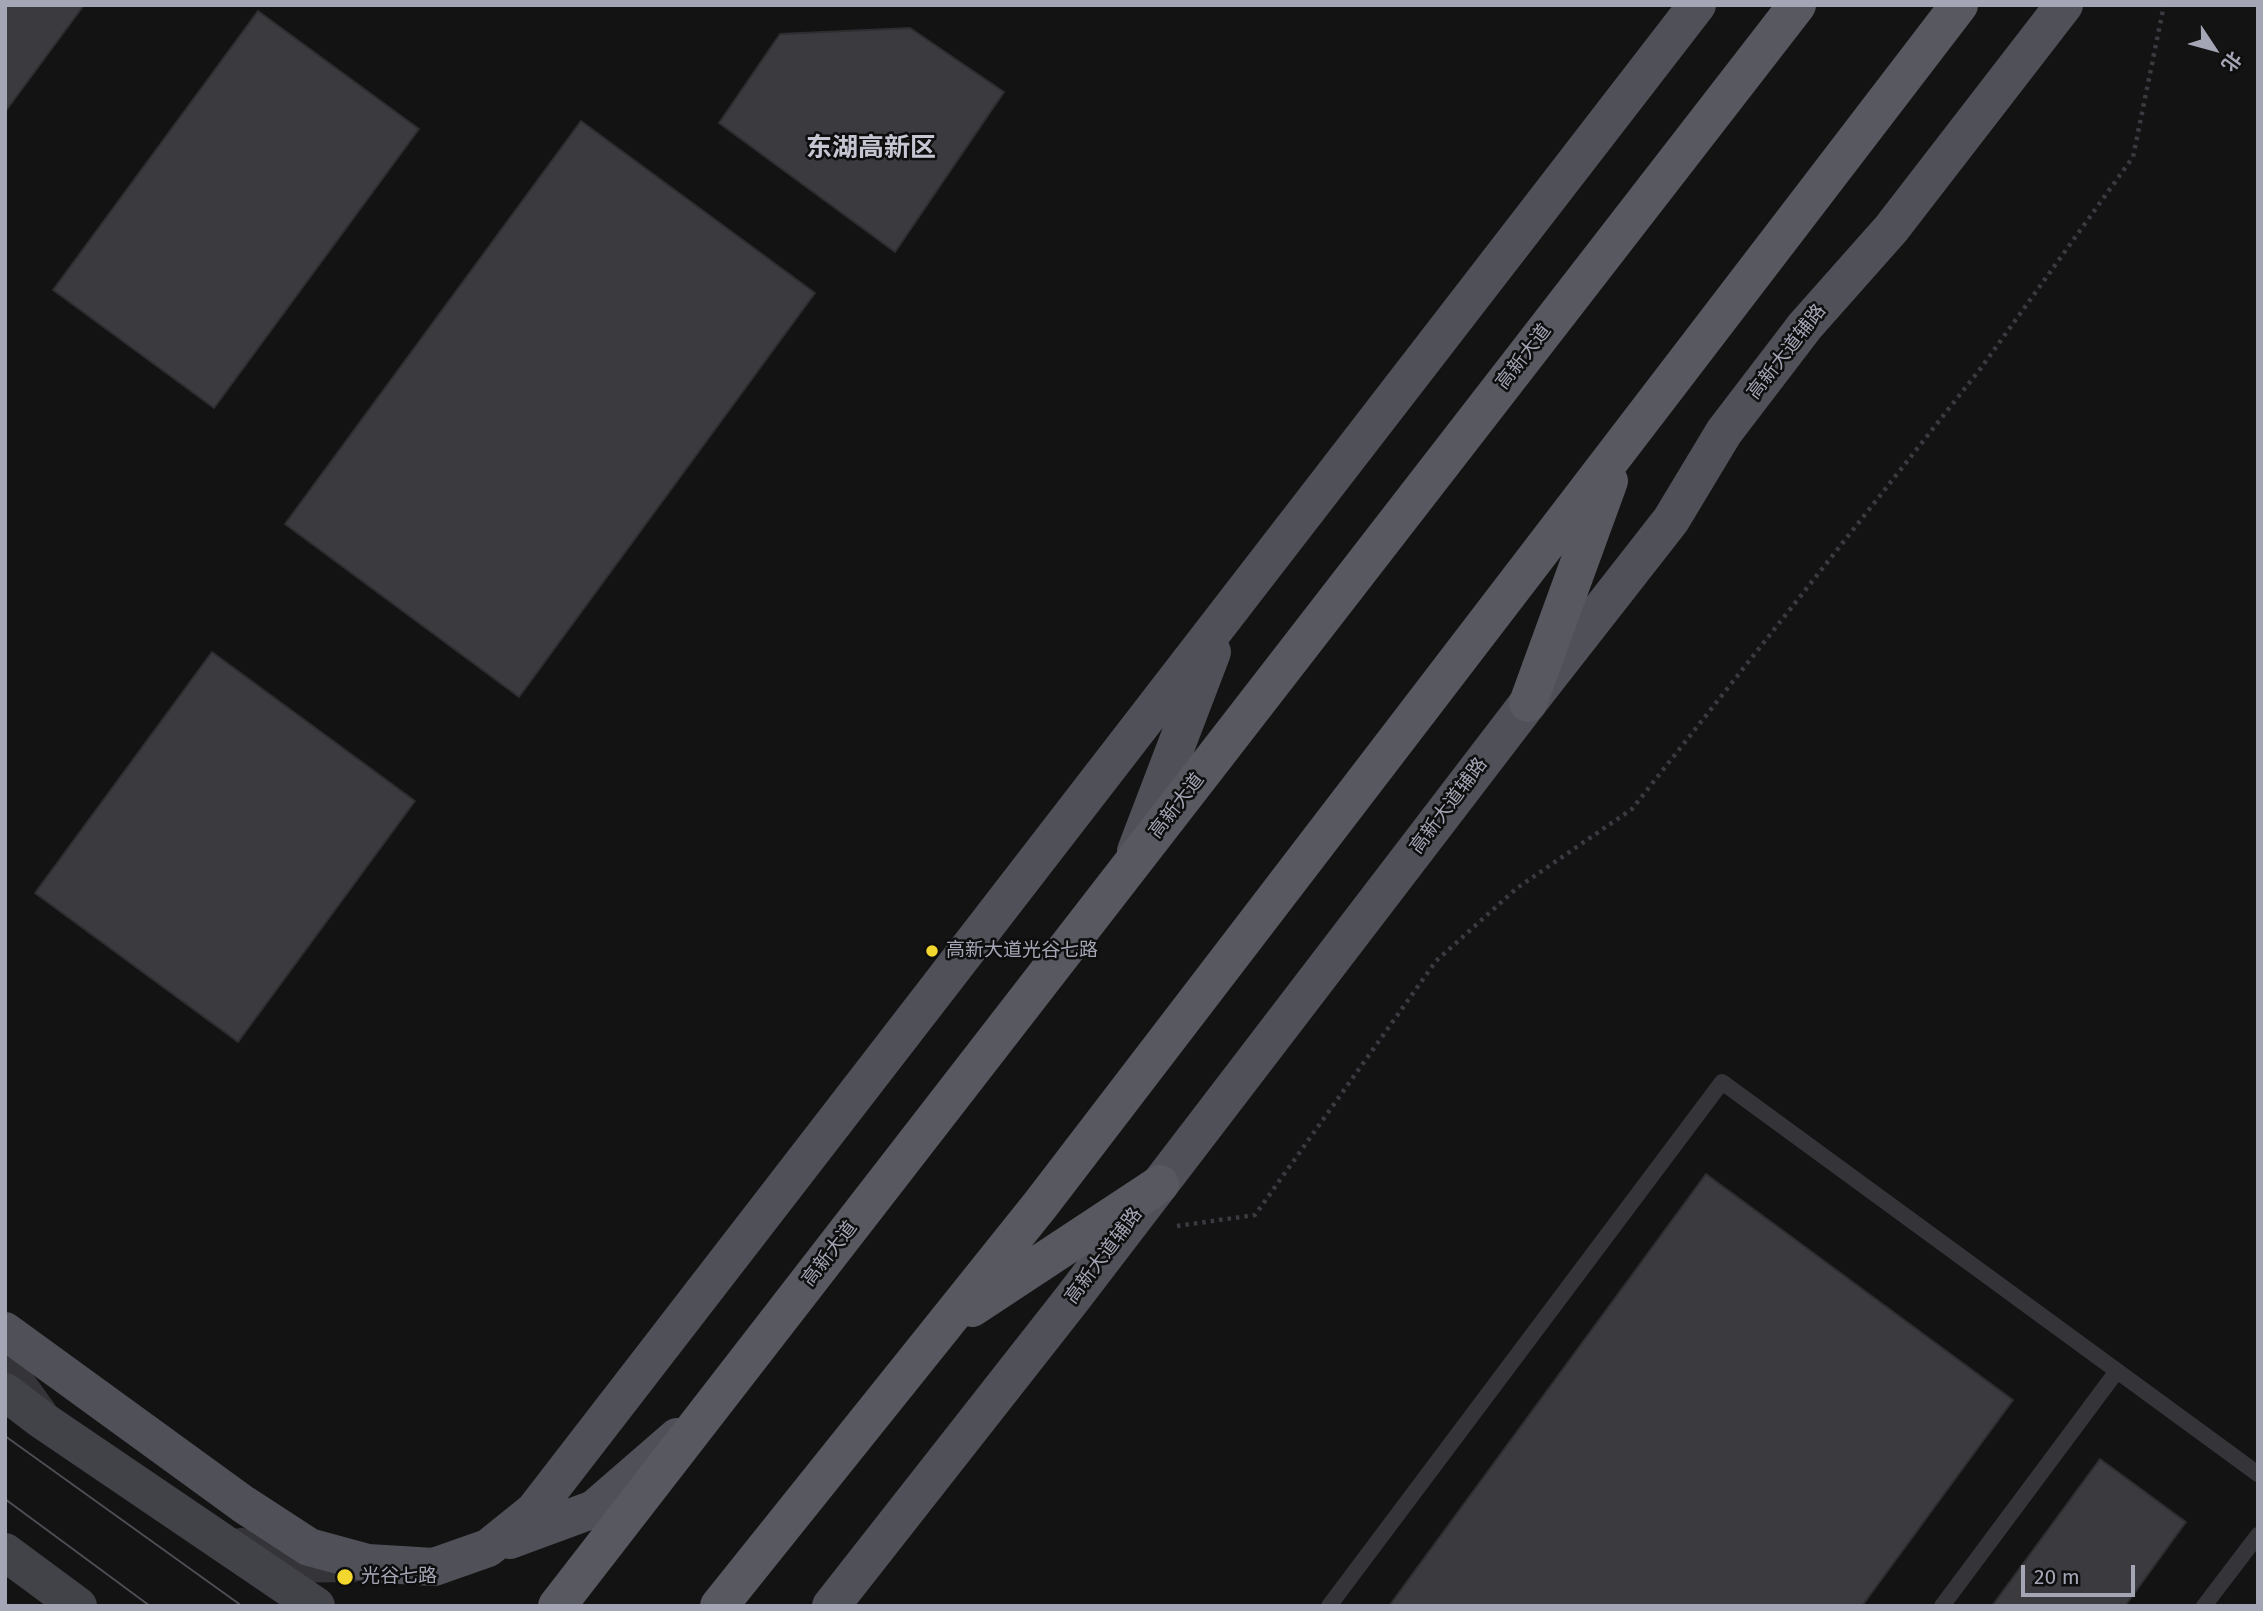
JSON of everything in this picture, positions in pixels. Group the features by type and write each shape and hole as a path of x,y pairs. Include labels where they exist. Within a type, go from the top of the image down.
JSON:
{"highway":[{"name":"高新大道","path":"557,1606 1797,5"},
{"path":"719,1606 1058,1182 1959,5"},
{"path":"1528,703 1621,448"},
{"path":"941,1328 1160,1184"}],"main road":[{"path":"488,1548 534,1511 1698,5"},
{"name":"高新大道辅路","path":"831,1606 1671,520 1724,432 1797,337 1891,229 2064,5"},
{"path":"1131,865 1227,615"},
{"path":"5,1331 243,1504 298,1540 309,1547 368,1563 434,1567 594,1510 710,1408"},
{"path":"5,1392 316,1606"},
{"path":"5,1555 78,1606"}],"street":[{"path":"5,1368 42,1420"},
{"path":"202,1528 275,1564 368,1563"},
{"path":"5,1555 44,1606"}],"lane":[{"path":"1329,1606 1722,1082 2258,1474"},
{"path":"1942,1606 2117,1371"},
{"path":"2204,1606 2258,1535"}],"path":[{"path":"1122,1233 1255,1215 1436,961 1517,888 1632,809 1981,368 2133,157 2162,5"}],"building":[{"path":"5,5 84,5 5,112"},
{"path":"258,11 419,129 214,408 53,290"},
{"path":"910,28 1004,92 895,252 719,123 780,34"},
{"path":"581,121 815,293 519,697 285,524"},
{"path":"212,652 415,801 238,1042 35,893"},
{"path":"1706,1174 2013,1400 1862,1606 1389,1606"},
{"path":"2100,1459 2186,1522 2125,1606 1992,1606"}],"tram line":[{"path":"5,1436 242,1606"},
{"path":"5,1499 150,1606"}],"place":[{"name":"高新大道光谷七路","path":"932,951"},
{"name":"光谷七路","path":"345,1577"}],"district":[{"name":"东湖高新区","path":"871,149"}]}
